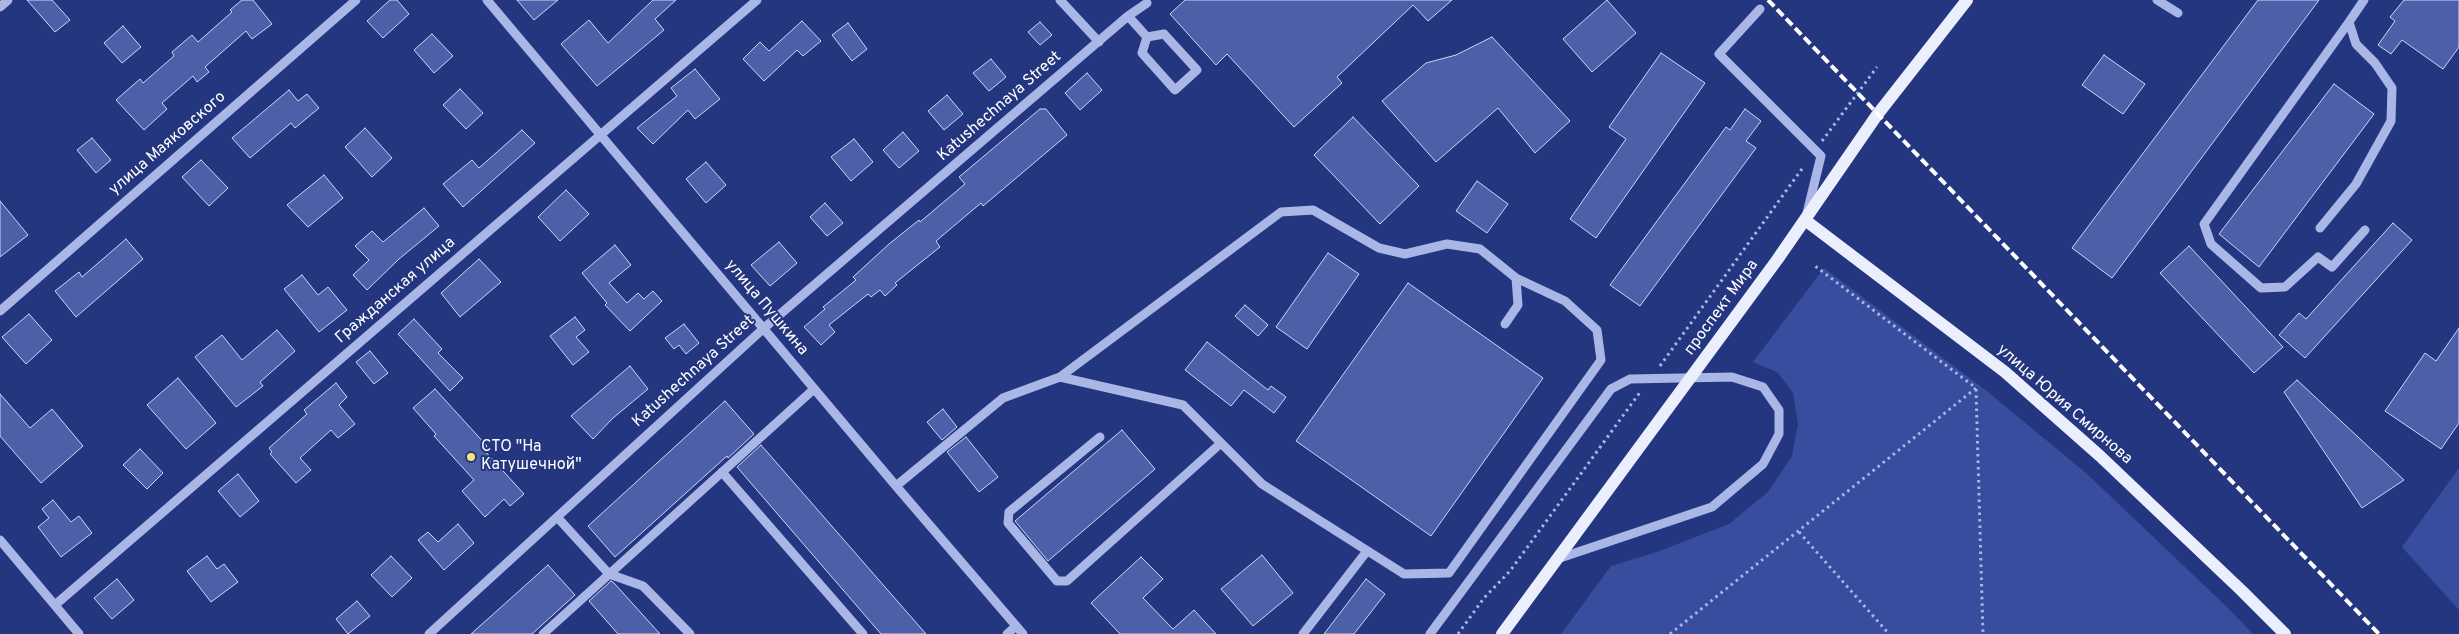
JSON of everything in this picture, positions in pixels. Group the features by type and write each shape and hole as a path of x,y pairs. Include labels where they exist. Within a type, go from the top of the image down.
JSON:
{"main road":[{"name":"проспект Мира","path":"1502,634 1805,220 1877,115 1964,1"},
{"name":"улица Юрия Смирнова","path":"1805,220 2004,372 2100,456 2242,591 2284,634"}],"street":[{"path":"0,7 8,0"},
{"name":"улица Маяковского","path":"0,311 356,0"},
{"name":"улица Пушкина","path":"487,0 1023,634"},
{"name":"Гражданская улица","path":"55,605 757,0"},
{"path":"1060,0 1099,42"},
{"path":"2157,0 2178,14"},
{"path":"2364,0 2204,224 2211,244 2261,288 2285,287 2318,257 2332,267 2365,230"},
{"name":"Katushechnaya Street","path":"429,634 764,328 1128,16 1147,3"},
{"path":"1760,9 1719,54 1821,156 1805,220"},
{"path":"1128,16 1147,37"},
{"path":"2320,228 2356,184 2391,120 2392,88 2374,63 2356,44 2349,22"},
{"path":"1164,34 1197,70 1175,90 1142,53 1147,37 1164,34"},
{"path":"896,486 1003,398 1060,377 1280,212 1313,210 1379,248 1405,254 1447,244 1480,249 1516,278 1565,301 1597,330 1601,360 1449,573 1404,574 1367,551 1262,484 1183,405 1060,377"},
{"path":"1505,324 1518,305 1516,278"},
{"path":"1430,634 1611,389 1630,379 1732,377 1764,387 1779,410 1779,434 1763,464 1712,507 1556,560"},
{"path":"543,634 814,389"},
{"path":"1100,437 1009,512 1008,524 1056,581 1067,581 1221,443"},
{"path":"722,472 863,634"},
{"path":"557,517 609,574 643,586 690,634"},
{"path":"0,540 79,634"},
{"path":"1303,634 1367,551"},
{"path":"1007,634 1016,626"}],"path":[{"path":"1458,634 1484,598 1510,571 1877,67"},
{"path":"1815,266 1976,388"},
{"path":"1670,634 1976,388"},
{"path":"1976,388 1984,634"},
{"path":"1799,532 1889,634"}],"shaded area":[{"path":"1824,268 1988,392 2086,473 2253,634 1561,634 1611,566 1657,552 1729,524 1768,492 1792,456 1798,424 1793,392 1777,372 1753,362"},
{"path":"2459,468 2459,610 2402,547"}],"building":[{"path":"27,0 52,0 70,20 55,32"},
{"path":"242,0 253,0 272,24 252,39 246,31 205,67 209,72 197,82 193,76 162,103 167,109 144,130 116,100 140,79 143,83 174,56 172,52 192,35 198,42 232,12 230,10"},
{"path":"390,0 397,0 409,14 383,38 367,21"},
{"path":"517,0 558,0 534,20"},
{"path":"653,0 676,0 655,19 664,30 597,86 561,44 589,20 608,43"},
{"path":"1185,0 1452,0 1428,21 1413,5 1337,77 1342,83 1294,127 1227,54 1216,65 1170,14"},
{"path":"1607,0 1636,33 1592,72 1563,39"},
{"path":"2258,0 2319,0 2112,278 2072,248"},
{"path":"2404,0 2459,0 2459,47 2443,69 2402,40 2391,54 2378,45 2395,21 2390,17"},
{"path":"802,21 821,41 803,56 797,50 764,81 743,59 760,42 769,51"},
{"path":"1040,22 1052,35 1040,45 1028,32"},
{"path":"848,23 867,49 852,61 832,35"},
{"path":"123,26 141,47 122,63 104,43"},
{"path":"432,34 453,56 434,73 414,50"},
{"path":"1492,37 1570,121 1535,153 1498,108 1436,162 1382,101 1426,63 1456,55"},
{"path":"1661,53 1705,83 1596,238 1570,219 1626,139 1609,127"},
{"path":"2104,55 2145,84 2123,114 2082,85"},
{"path":"991,59 1006,77 989,91 973,73"},
{"path":"695,69 720,99 695,119 688,110 653,144 637,128 677,96 671,88"},
{"path":"1087,73 1102,90 1080,110 1065,93"},
{"path":"2334,84 2374,114 2259,267 2219,234"},
{"path":"460,89 483,113 466,129 443,105"},
{"path":"289,90 298,101 307,94 319,108 295,128 291,123 250,158 232,138"},
{"path":"947,95 963,114 944,130 928,111"},
{"path":"1040,109 1046,109 1067,135 983,206 981,203 936,241 940,247 895,283 897,285 885,296 880,290 871,297 868,294 829,325 835,332 821,345 804,327 825,309 823,307 856,280 853,277 889,244 919,220 920,222 965,184 959,177"},
{"path":"1745,109 1761,121 1746,141 1756,148 1640,306 1610,285 1726,127 1730,130"},
{"path":"1353,117 1419,186 1380,224 1314,155"},
{"path":"365,128 392,158 372,177 345,147"},
{"path":"522,130 535,143 463,207 443,184 472,160 479,168"},
{"path":"903,132 919,151 899,168 883,150"},
{"path":"92,138 111,160 96,173 77,150"},
{"path":"854,139 873,162 851,181 831,157"},
{"path":"201,160 228,188 209,206 182,177"},
{"path":"706,162 726,185 706,203 686,179"},
{"path":"324,175 343,198 308,227 287,205"},
{"path":"1477,181 1508,204 1487,233 1456,211"},
{"path":"566,190 589,214 560,241 538,217"},
{"path":"0,201 28,235 0,257"},
{"path":"825,203 843,223 827,236 810,217"},
{"path":"424,208 439,226 399,259 367,290 353,275 369,260 355,246 372,231 383,242"},
{"path":"2393,223 2412,240 2305,358 2279,335 2299,313 2306,319"},
{"path":"126,239 143,259 76,317 55,291 79,272 82,277"},
{"path":"779,242 797,263 770,286 751,265"},
{"path":"615,245 631,265 609,283 627,303 638,293 644,299 653,291 662,301 630,331 605,305 607,303 582,273"},
{"path":"2189,246 2283,347 2254,373 2160,273"},
{"path":"1328,253 1359,274 1307,349 1276,327"},
{"path":"479,259 501,282 460,317 441,293"},
{"path":"302,275 318,295 328,287 347,310 319,332 284,289"},
{"path":"1408,283 1543,378 1431,536 1296,441"},
{"path":"1245,305 1268,325 1258,336 1235,316"},
{"path":"29,314 52,340 26,364 2,337"},
{"path":"575,317 585,330 576,337 589,352 573,365 550,336"},
{"path":"414,319 442,349 438,353 463,378 450,391 398,334"},
{"path":"684,324 699,343 686,354 679,345 674,349 665,338"},
{"path":"2459,328 2459,423 2441,449 2385,411 2425,353 2436,361"},
{"path":"277,330 295,351 260,382 263,386 236,407 195,357 222,335 242,360"},
{"path":"1207,342 1268,390 1271,386 1286,397 1274,413 1244,390 1231,406 1185,370"},
{"path":"370,351 388,373 374,384 356,362"},
{"path":"630,366 648,389 613,418 593,439 571,416"},
{"path":"178,378 216,423 186,449 147,405"},
{"path":"2297,380 2404,480 2362,508 2284,392"},
{"path":"336,383 347,397 339,405 355,424 338,438 331,430 300,458 311,470 296,483 270,454 272,452 269,448 307,414 304,410"},
{"path":"435,389 487,446 484,450 524,494 510,506 504,499 485,517 462,491 474,480 434,436 436,434 413,408"},
{"path":"0,394 30,428 52,409 83,446 41,483 0,436"},
{"path":"725,401 754,434 615,557 588,526"},
{"path":"943,409 957,427 942,440 927,422"},
{"path":"1122,430 1155,469 1048,561 1015,521"},
{"path":"966,437 998,477 979,492 947,452"},
{"path":"761,445 926,634 881,634 737,467"},
{"path":"140,449 163,473 147,489 123,465"},
{"path":"238,474 259,501 240,517 218,491"},
{"path":"53,500 71,522 79,516 92,533 61,557 38,527 49,518 42,509"},
{"path":"458,524 474,543 444,570 418,540 428,532 438,542"},
{"path":"1262,555 1293,593 1253,626 1221,589"},
{"path":"207,556 217,569 224,564 238,582 211,602 187,571"},
{"path":"391,556 412,578 392,597 371,575"},
{"path":"1141,557 1163,579 1143,598 1173,629 1194,610 1216,634 1120,634 1091,603"},
{"path":"548,565 575,595 532,634 471,634"},
{"path":"117,579 134,600 112,619 94,598"},
{"path":"1366,579 1385,594 1354,634 1324,634"},
{"path":"611,581 660,634 618,634 589,601"},
{"path":"357,601 370,616 348,634 336,619"}],"railway":[{"path":"1768,0 2379,634"}],"place":[{"name":"СТО \"На Катушечной\"","path":"471,457"}]}
